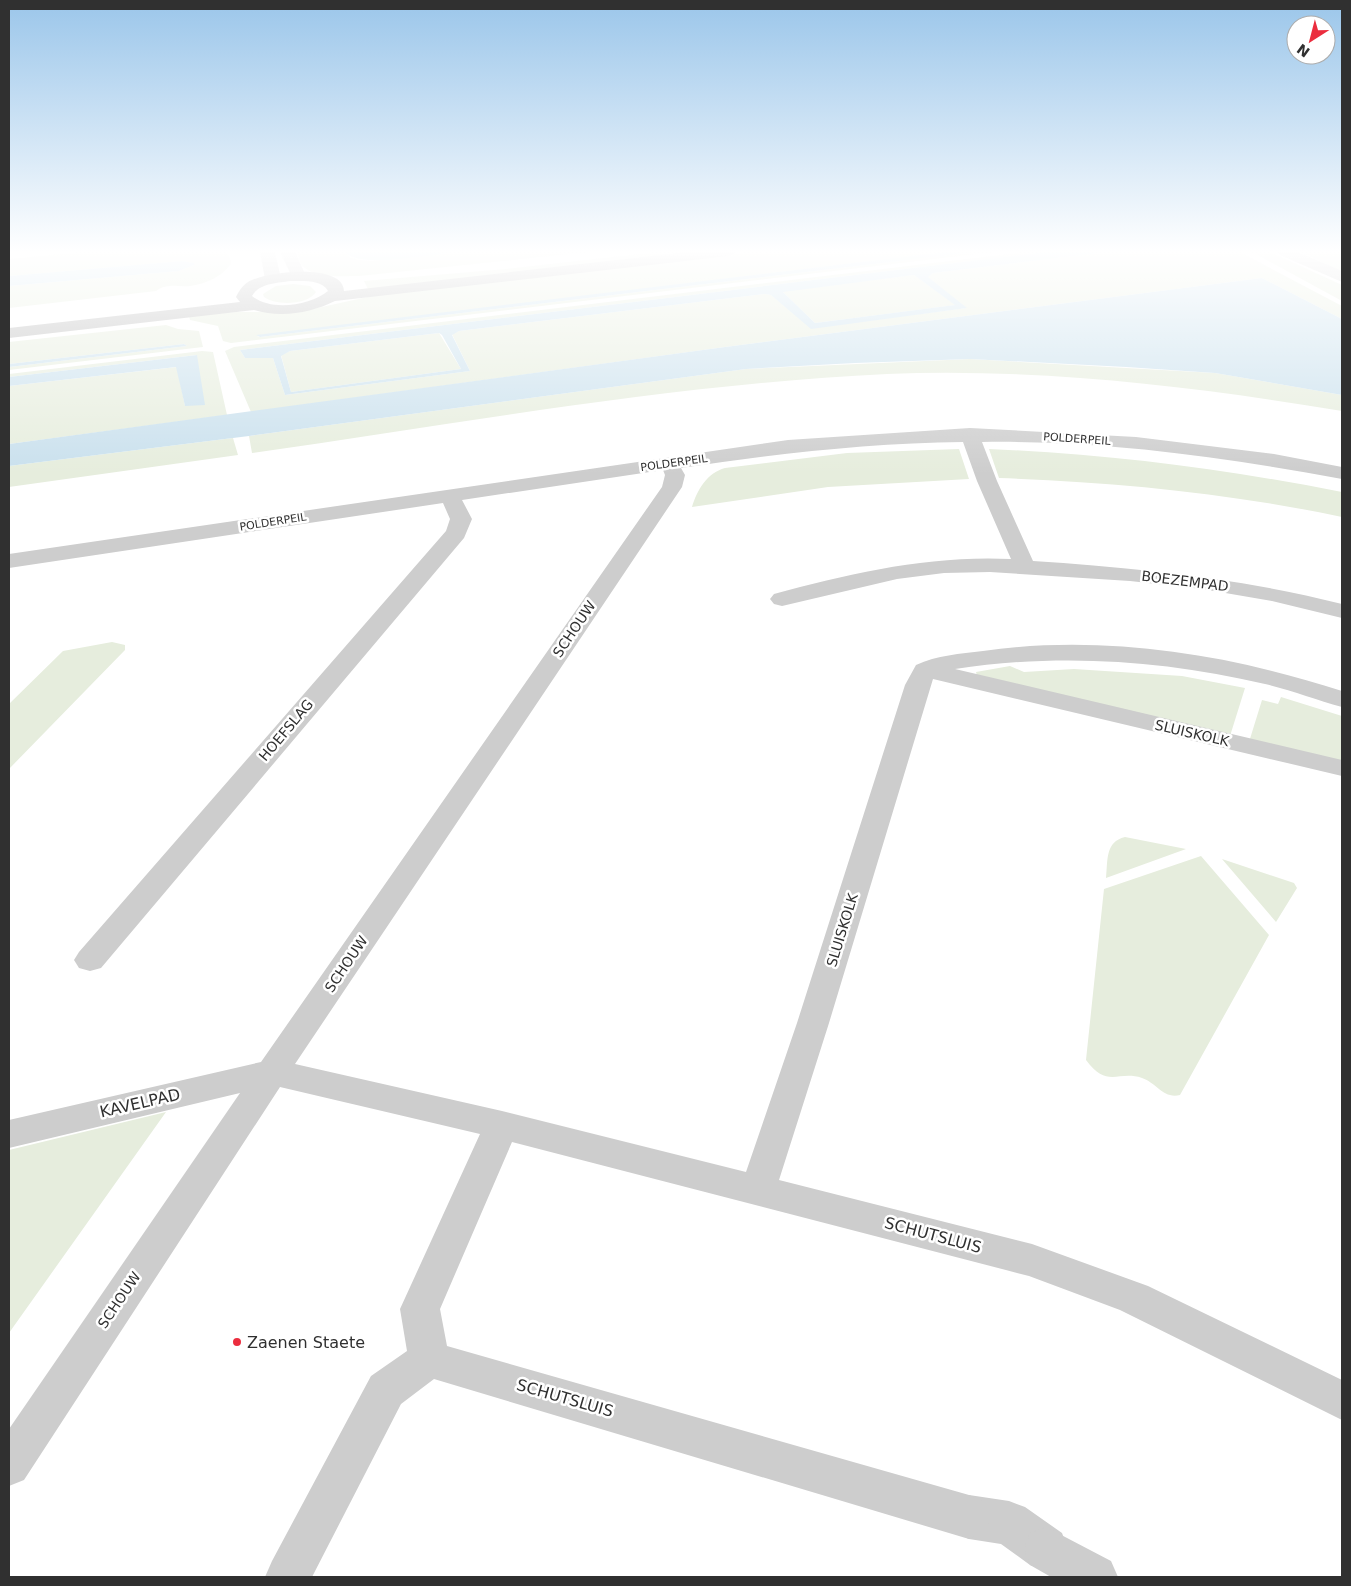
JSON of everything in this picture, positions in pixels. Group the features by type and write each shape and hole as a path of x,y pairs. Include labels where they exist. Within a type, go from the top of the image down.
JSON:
{"main road":[{"path":"9,333 60,326"}],"street":[{"name":"POLDERPEIL","path":"9,561 669,463 830,442 970,434 1056,436 1141,443 1240,456 1342,474"},
{"path":"970,434 987,481 1025,567"},
{"name":"SCHOUW","path":"9,1465 272,1072 672,487 675,475 669,463"},
{"name":"HOEFSLAG","path":"90,960 456,532 461,519 449,495"},
{"name":"BOEZEMPAD","path":"782,599 836,584 914,571 968,565 1025,567 1176,578 1281,596 1342,611"},
{"path":"925,670 936,665 1031,653 1111,655 1209,666 1256,675 1342,699"},
{"name":"SLUISKOLK","path":"758,1189 816,1014 918,685 925,670 1342,768"},
{"name":"SCHUTSLUIS","path":"272,1072 502,1125 1032,1260 1134,1298 1342,1401"},
{"name":"KAVELPAD","path":"9,1134 272,1072"},
{"path":"288,1577 386,1390 429,1358 420,1309 502,1125"},
{"name":"SCHUTSLUIS","path":"429,1358 969,1517 1009,1523 1046,1549 1095,1577"}],"green space":[{"path":"169,326 199,331 203,347 9,370 9,367 187,346 184,344 9,364 9,342"},
{"path":"218,326 339,326 257,336 260,337 352,326 373,326 231,343 223,341"},
{"path":"409,326 437,326 240,350 245,358 273,358 285,395 470,371 452,334 459,331 500,326 810,326 812,328 827,326 888,326 251,412 225,351 234,347"},
{"path":"439,333 461,369 291,392 281,355 290,351"},
{"path":"202,351 213,352 227,415 9,444 9,386 177,367 185,406 197,355 9,377 9,374"},
{"path":"970,359 1215,373 1342,395 1342,411 1229,394 1058,376 944,373 887,374 807,379 648,395 252,453 249,436 746,369"},
{"path":"233,438 238,455 9,487 9,466"},
{"path":"959,449 969,479 828,487 692,507 697,494 708,478 725,468 847,453"},
{"path":"989,449 1034,451 1167,464 1254,476 1342,492 1342,517 1257,501 1172,490 1086,482 999,478"},
{"path":"112,642 125,645 125,650 9,769 9,704 63,651"},
{"path":"1010,666 1024,672 1074,669 1182,676 1245,688 1230,736 977,676 976,672"},
{"path":"1281,697 1342,716 1342,764 1249,742 1262,700 1278,704"},
{"path":"1125,837 1186,849 1106,878 1111,847 1119,839"},
{"path":"1201,856 1269,935 1180,1095 1174,1096 1164,1093 1152,1083 1142,1078 1134,1076 1113,1077 1100,1074 1086,1060 1104,889"},
{"path":"1222,859 1294,883 1297,888 1276,922"},
{"path":"166,1112 9,1333 9,1150"}],"water":[{"path":"330,326 352,326 260,337 256,335"},
{"path":"437,326 500,326 459,331 452,335 470,371 285,395 273,358 245,358 240,350","holes":["439,333 442,335 461,369 291,392 281,356 290,351"]},
{"path":"807,326 833,326 811,329"},
{"path":"888,326 1342,326 1342,395 1215,373 1126,367 970,359 855,363 746,369 249,436 9,466 9,444"},
{"path":"184,344 187,346 9,367 9,364"},
{"path":"197,355 205,405 185,406 176,367 9,386 9,377"}],"place":[{"name":"Zaenen Staete","path":"237,1342"}]}
